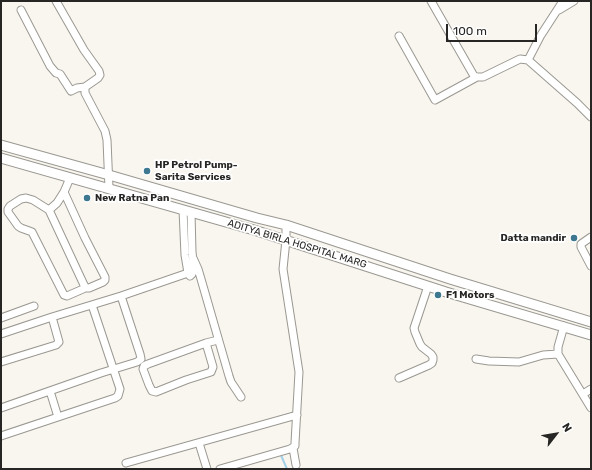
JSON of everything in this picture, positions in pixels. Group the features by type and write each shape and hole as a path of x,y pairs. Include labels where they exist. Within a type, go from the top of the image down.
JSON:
{"main road":[{"name":"ADITYA BIRLA HOSPITAL MARG","path":"1,145 286,225 450,279 591,322"},
{"name":"ADITYA BIRLA HOSPITAL MARG","path":"1,158 286,240 446,292 591,335"},
{"path":"356,263 359,249"},
{"path":"446,292 450,279"}],"street":[{"path":"21,10 50,66 56,73 60,74 71,91 77,88 86,87 98,78 100,75 99,71 84,50 56,1"},
{"path":"431,1 474,76 477,78"},
{"path":"528,60 541,35 563,1"},
{"path":"557,11 574,1"},
{"path":"399,36 435,100 477,78 520,59 528,60 591,117"},
{"path":"86,87 85,93 105,131 107,140 109,188"},
{"path":"49,210 64,192 70,178"},
{"path":"64,192 105,278 103,282 89,288 86,288 49,210 33,200 26,198 10,206 8,208 8,212 18,226 32,232 64,295 67,296 83,289"},
{"path":"187,211 192,252 189,258"},
{"path":"286,225 283,269 299,372 295,443 293,448 296,465"},
{"path":"591,237 581,244 581,247 591,266"},
{"path":"1,334 188,273 190,276 194,269 189,258"},
{"path":"189,258 198,269 231,382 242,397"},
{"path":"399,378 429,365 433,360 431,354 420,344 414,328 428,286"},
{"path":"1,408 137,362 141,359 121,296"},
{"path":"1,436 118,396 120,390 92,305"},
{"path":"1,318 34,306"},
{"path":"1,362 56,345 59,342 52,317"},
{"path":"564,326 558,346 558,354 591,408"},
{"path":"206,343 213,367 211,372 156,392 152,391 143,369 144,366 206,343 218,340"},
{"path":"476,359 519,362 543,355 558,354"},
{"path":"583,394 591,390"},
{"path":"50,391 58,417"},
{"path":"126,463 297,415"},
{"path":"199,443 207,469"},
{"path":"220,469 293,448"}],"waterway":[{"path":"280,453 287,469"}],"place":[{"name":"HP Petrol Pump- Sarita Services","path":"147,171"},
{"name":"New Ratna Pan","path":"87,198"},
{"name":"Datta mandir","path":"574,238"},
{"name":"F1 Motors","path":"438,295"}]}
